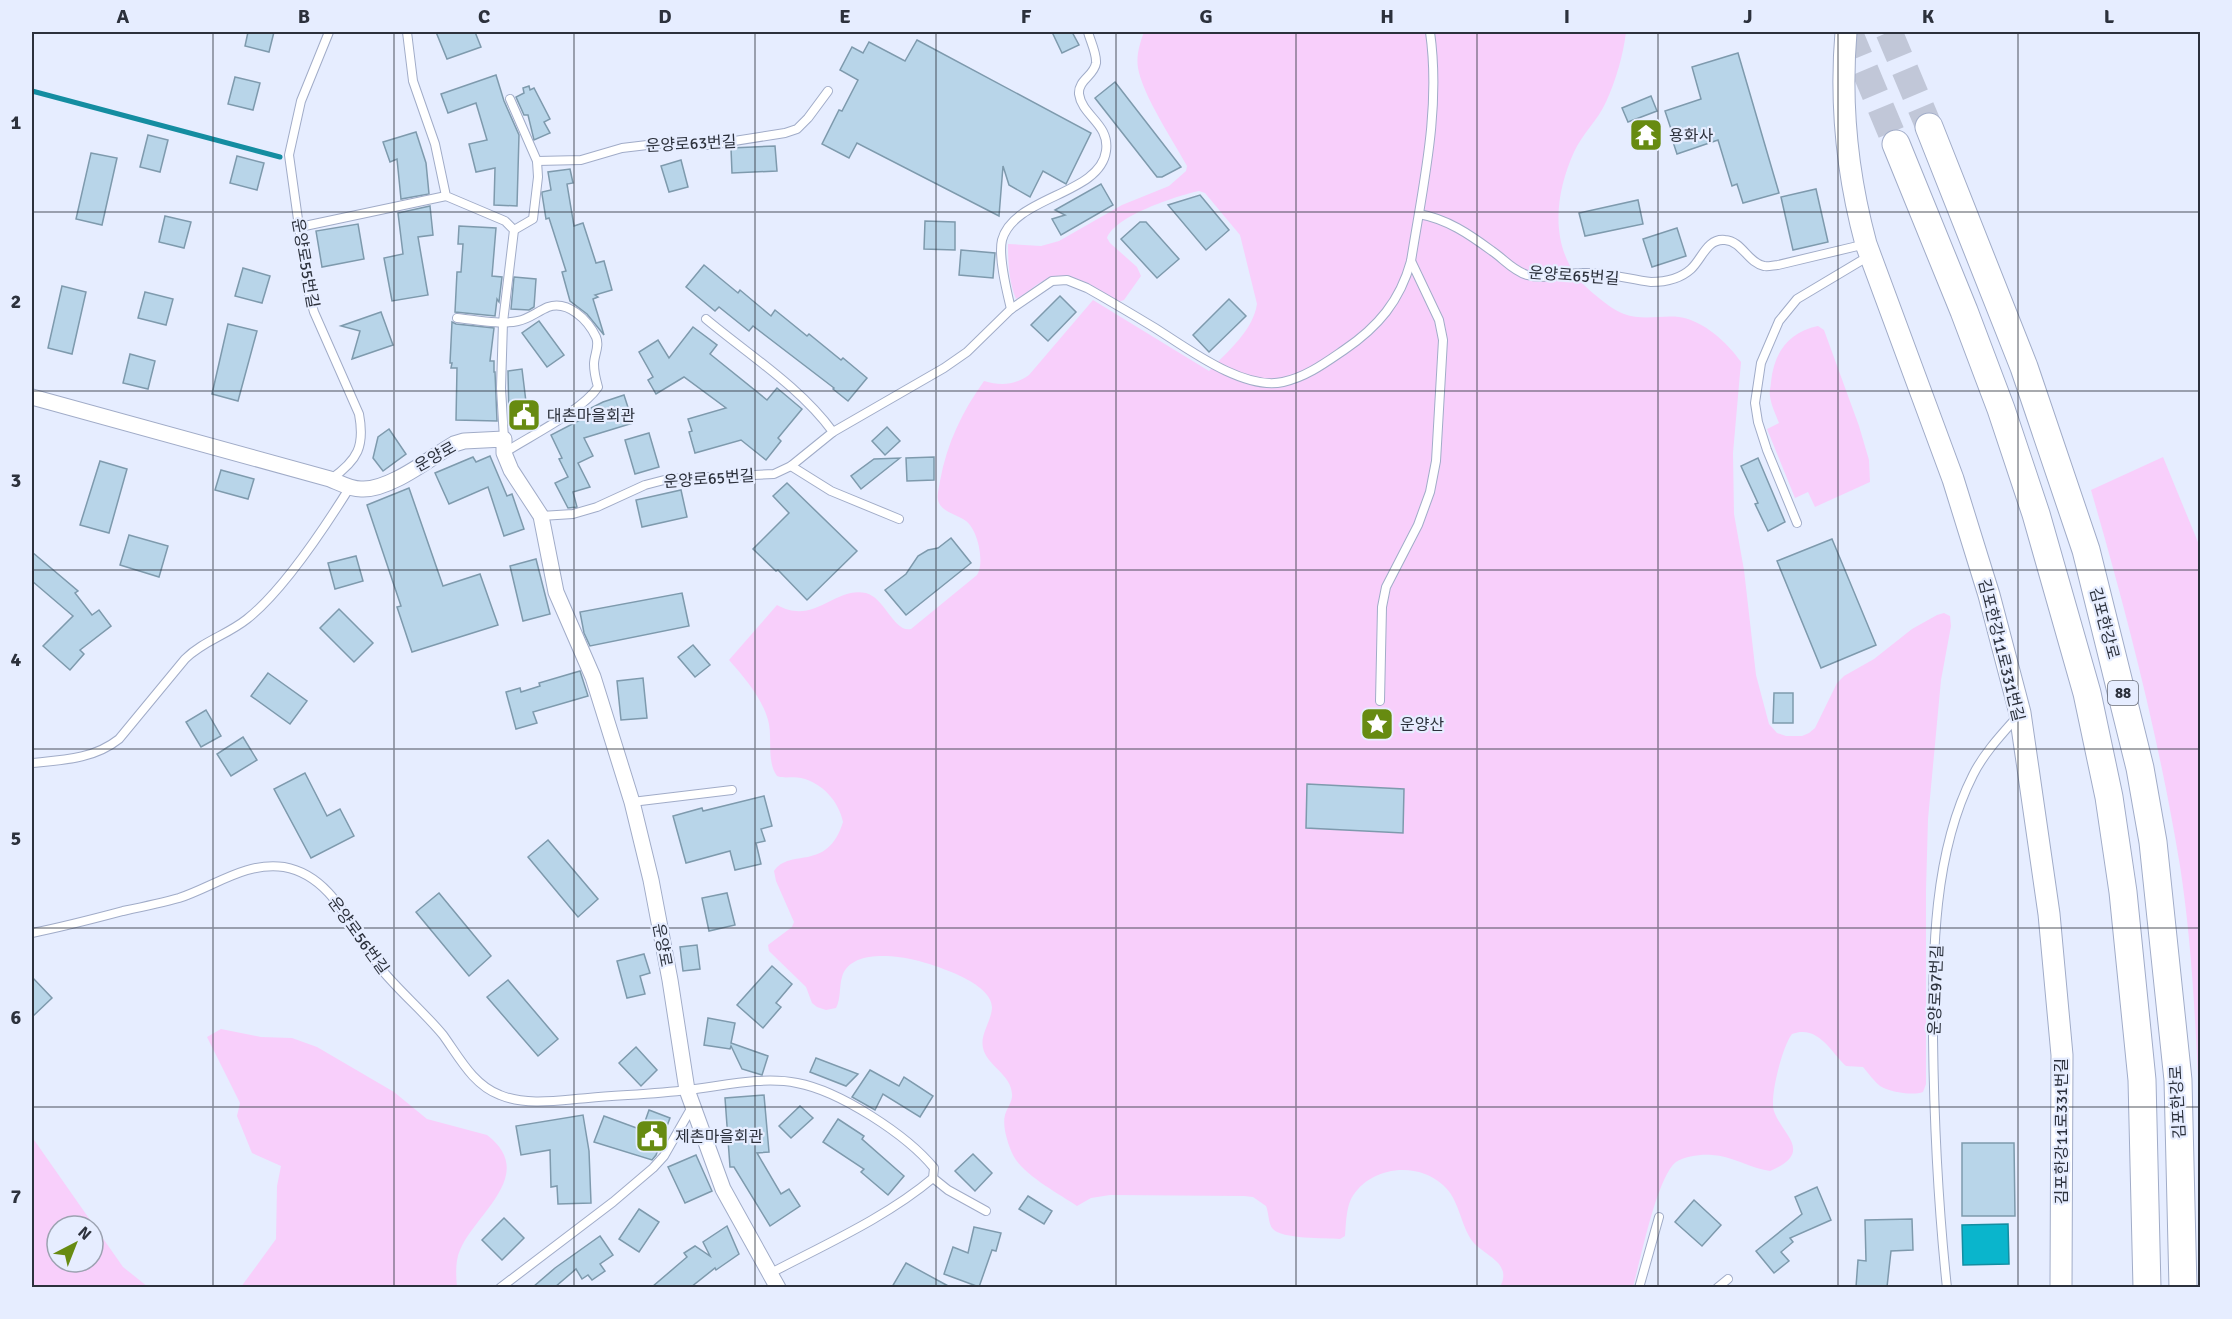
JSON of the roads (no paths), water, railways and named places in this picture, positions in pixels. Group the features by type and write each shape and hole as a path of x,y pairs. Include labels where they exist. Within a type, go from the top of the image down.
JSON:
{"highway":[{"name":"김포한강로","path":"1929,127 2024,367 2086,550 2140,768 2153,842 2178,1080 2183,1287"},
{"name":"김포한강로","path":"1896,144 2001,409 2036,514 2087,693 2109,797 2123,892 2142,1080 2147,1287"}],"main road":[{"name":"김포한강11로331번길","path":"1846,32 1843,68 1844,105 1853,189 1868,250 1953,479 1989,595 2020,713 2049,914 2062,1055 2061,1287"}],"street":[{"name":"운양로","path":"32,397 363,490 389,483 454,444 464,441 504,446 521,488 541,516 556,592 593,677 632,802 651,880 670,980 687,1090 692,1107 723,1190 778,1287"}],"lane":[{"name":"운양로55번길","path":"329,32 301,101 289,155 308,291 314,312 359,414 362,429 361,443 356,455 346,468 330,479"},
{"path":"407,32 413,81 435,144 446,196"},
{"path":"1011,309 1004,279 1002,241 1009,227 1020,214 1060,194 1094,172 1104,161 1106,137 1082,102 1079,93 1081,84 1092,72 1096,61 1088,32"},
{"path":"1419,214 1433,117 1435,80 1430,32"},
{"name":"운양로63번길","path":"537,161 581,160 622,148 664,143 709,145 785,133 797,129 828,91"},
{"path":"510,99 537,161 537,188 533,219 525,226 514,230"},
{"path":"300,227 446,196 505,220 514,230 503,322 501,388 504,446 576,409 592,396 598,387 594,362 597,338 585,321 573,310 562,306 549,307 520,321 503,322 457,318"},
{"name":"운양로65번길","path":"541,516 573,514 597,507 645,485 668,479 774,474 791,466 833,432 944,368 967,352 1011,309 1052,281 1067,280 1087,288 1212,363 1241,377 1265,383 1282,382 1306,374 1370,330 1386,313 1406,281 1419,214 1450,223 1494,252 1512,268 1527,275 1603,274 1662,282 1690,270 1714,242 1726,240 1737,245 1753,260 1764,266 1868,250"},
{"path":"1797,524 1758,422 1755,403 1761,363 1779,321 1797,299 1868,250"},
{"path":"1380,701 1382,607 1386,587 1418,525 1430,492 1436,461 1443,340 1439,320 1411,261"},
{"path":"706,320 802,397 820,414 833,432"},
{"path":"791,466 831,491 898,519"},
{"path":"32,763 87,756 107,749 119,739 191,653 248,619 263,604 332,517 350,487"},
{"name":"운양로97번길","path":"1947,1287 1940,1221 1934,1116 1933,986 1942,877 1954,824 1973,775 1984,756 2020,713"},
{"path":"632,802 732,790"},
{"name":"운양로56번길","path":"32,933 179,898 258,867 284,867 300,871 325,889 360,934 375,961 442,1034 474,1076 495,1093 524,1100 559,1100 687,1090"},
{"path":"687,1090 775,1081 797,1083 820,1090 872,1117 926,1159 934,1168 933,1178 915,1193 851,1232 771,1273"},
{"path":"500,1287 613,1202 653,1168 664,1156 692,1107"},
{"path":"933,1178 956,1195 986,1211"},
{"path":"1639,1287 1659,1216"},
{"path":"1716,1287 1728,1279"}],"water":[{"path":"2008,1224 2009,1264 1963,1265 1962,1225"}],"waterway":[{"path":"32,91 280,157"}],"tunnel":[{"path":"1849,32 1896,144"},
{"path":"1889,32 1929,127"}],"place":[{"name":"용화사","path":"1646,135"},
{"name":"대촌마을회관","path":"524,415"},
{"name":"운양산","path":"1377,724"},
{"name":"제촌마을회관","path":"652,1136"}]}
